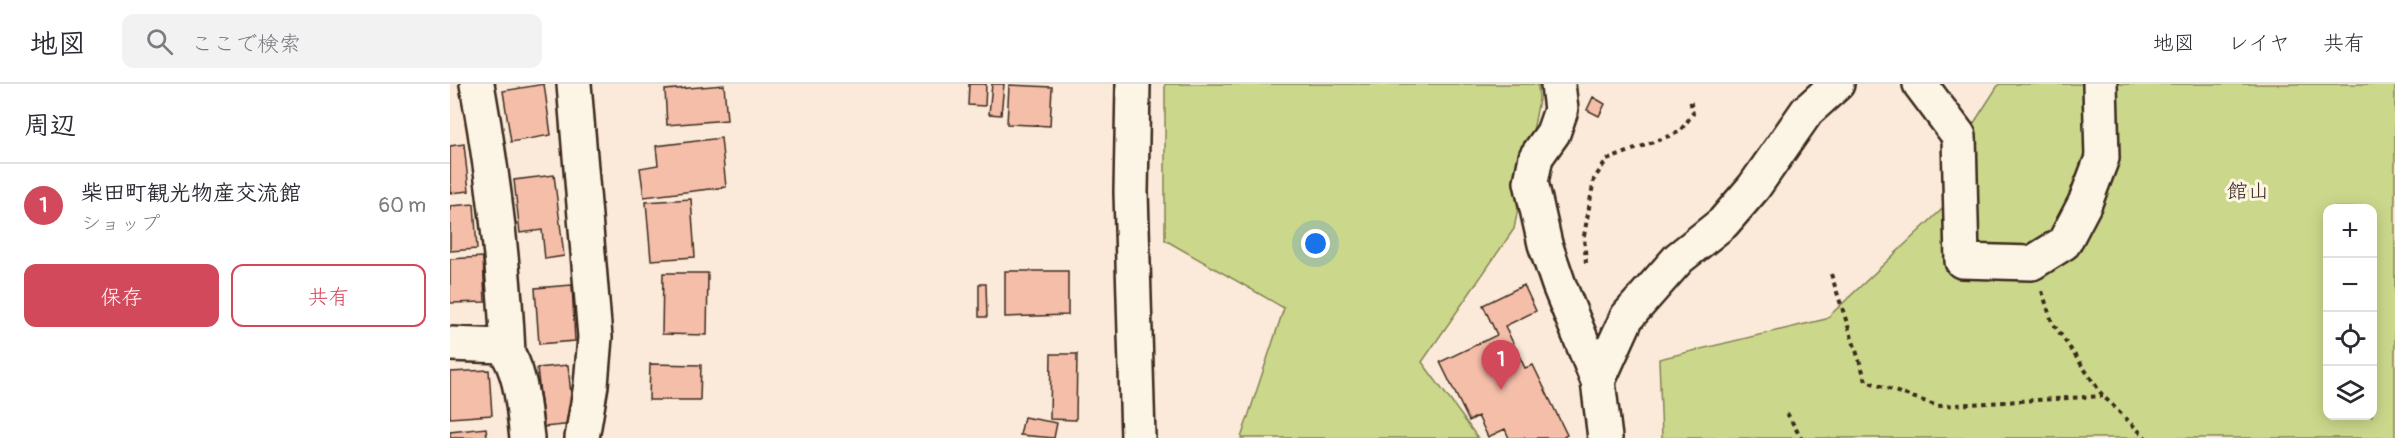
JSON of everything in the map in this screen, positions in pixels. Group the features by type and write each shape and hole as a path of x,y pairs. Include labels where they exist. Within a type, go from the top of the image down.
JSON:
{"street":[{"path":"477,84 492,167 505,296 508,353"},
{"path":"574,84 595,337 591,385 582,438"},
{"path":"1133,84 1131,192 1138,438"},
{"path":"1558,84 1561,110 1553,133 1536,157 1531,182 1555,275 1598,381 1605,438"},
{"path":"1598,381 1627,317 1679,258 1723,223 1754,186 1806,111 1837,84"},
{"path":"1920,84 1959,136 1962,261 2032,263 2064,243 2085,203 2102,158 2100,84"},
{"path":"450,344 503,346 513,360 520,388 527,438"}],"path":[{"path":"1587,269 1584,236 1594,179 1607,160 1679,132 1693,114 1690,99"},
{"path":"2032,263 2052,322 2103,396 2146,438"},
{"path":"1831,274 1866,381 1938,406 2103,396"},
{"path":"1787,413 1801,438"}],"green space":[{"path":"1165,84 1538,84 1539,100 1514,229 1422,362 1478,438 1241,438 1284,308 1165,240"},
{"path":"1999,84 2395,84 2395,438 1662,438 1659,359 1826,319 1975,178 1970,129"}],"building":[{"path":"544,84 551,135 511,142 503,91"},
{"path":"969,84 986,84 985,106 968,105"},
{"path":"992,84 1004,84 1001,115 989,114"},
{"path":"724,85 727,120 667,125 665,90"},
{"path":"1009,85 1052,87 1050,126 1007,124"},
{"path":"1593,97 1605,104 1599,116 1587,110"},
{"path":"721,138 726,187 644,197 640,168 658,165 656,146"},
{"path":"464,144 469,191 450,193 450,146"},
{"path":"554,175 564,256 545,259 542,230 520,233 514,180"},
{"path":"691,199 695,257 651,260 646,202"},
{"path":"474,204 477,249 450,251 450,206"},
{"path":"483,257 485,302 450,303 450,259"},
{"path":"1005,271 1068,271 1068,315 1005,317"},
{"path":"663,273 708,273 707,335 662,334"},
{"path":"979,284 986,284 987,317 979,317"},
{"path":"572,285 575,341 539,344 535,288"},
{"path":"1524,285 1536,311 1505,326 1525,368 1533,365 1567,435 1562,438 1509,438 1505,429 1488,437 1478,416 1469,421 1440,362 1497,335 1483,305"},
{"path":"1051,354 1077,354 1076,420 1050,419"},
{"path":"650,364 701,365 700,400 649,400"},
{"path":"568,365 574,424 544,427 537,368"},
{"path":"489,370 492,415 450,418 450,372"},
{"path":"1024,417 1057,423 1054,438 1020,435"},
{"path":"486,428 487,438 450,438 450,432"}],"place":[{"name":"柴田町観光物産交流館","path":"1501,390"}],"district":[{"name":"館山","path":"2248,191"}]}
